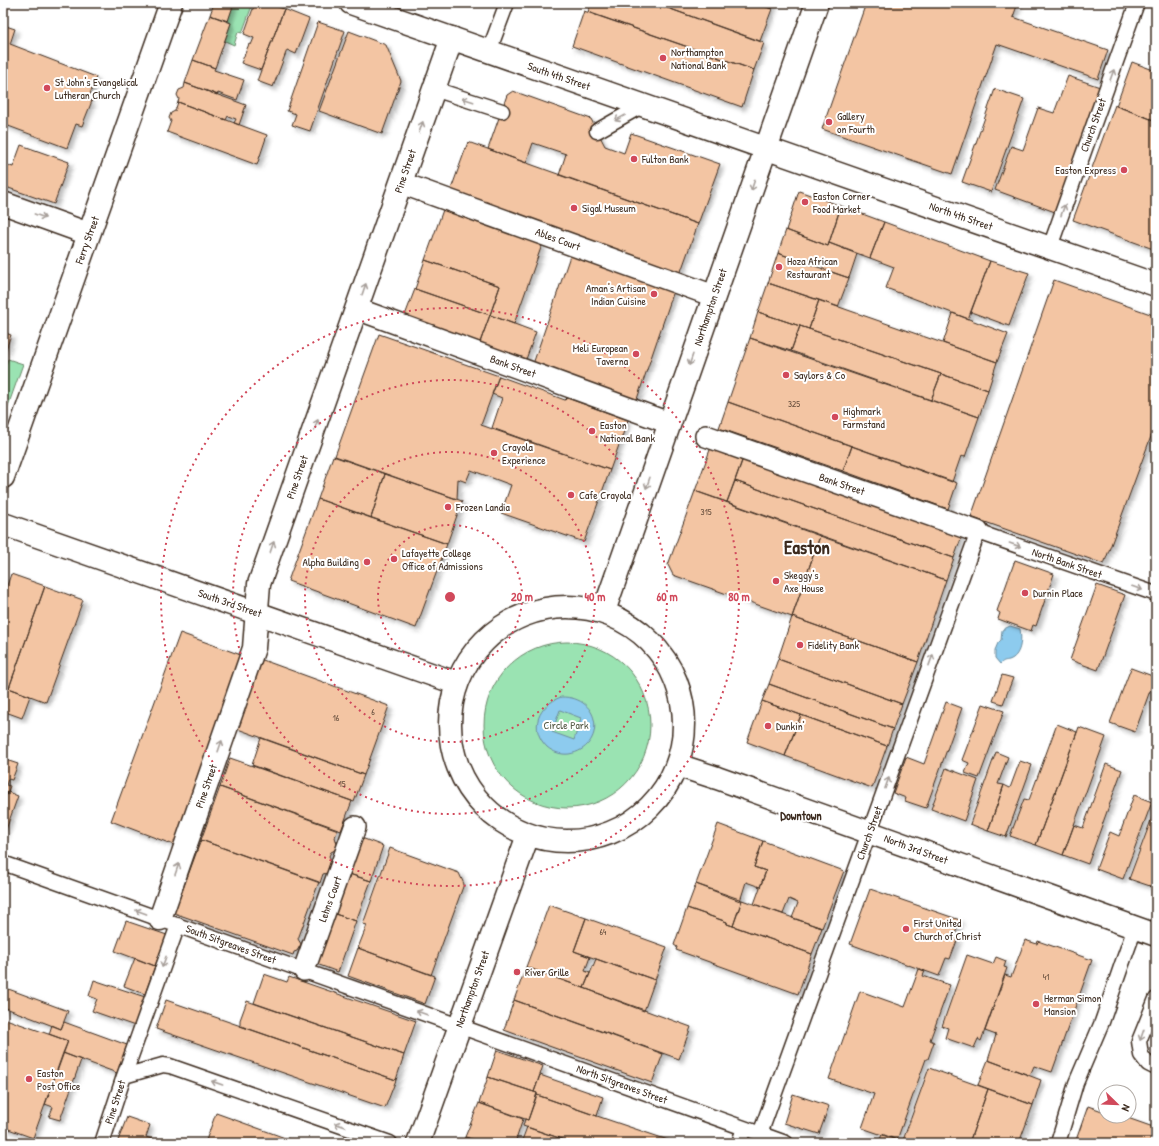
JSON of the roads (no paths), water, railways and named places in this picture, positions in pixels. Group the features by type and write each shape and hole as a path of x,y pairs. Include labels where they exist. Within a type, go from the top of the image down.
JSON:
{"main road":[{"name":"Ferry Street","path":"3,477 171,3"},
{"name":"South 4th Street","path":"351,3 766,148"},
{"name":"Northampton Street","path":"604,611 817,3"},
{"name":"Pine Street","path":"169,922 254,648 259,584 452,38"},
{"name":"North 4th Street","path":"766,148 1156,285"},
{"path":"3,203 89,234"},
{"name":"South 3rd Street","path":"3,524 456,683"},
{"path":"575,608 604,611 633,625 653,645 673,674 683,706 684,734 676,765 662,792 648,807 631,823 610,834 580,841 558,842 528,835 500,821 487,810 468,789 461,778 449,737 448,714 456,683 470,657 488,636 516,618 543,611 575,608"},
{"name":"North 3rd Street","path":"676,765 717,778 1156,935"},
{"name":"Northampton Street","path":"418,1143 458,1026 528,835"}],"street":[{"name":"Ables Court","path":"401,183 714,296"},
{"name":"Bank Street","path":"356,309 669,423"},
{"name":"Bank Street","path":"706,436 978,532"},
{"name":"Lehns Court","path":"304,970 355,827"}],"lane":[{"path":"490,51 506,3"},
{"name":"Church Street","path":"1050,247 1137,3"},
{"path":"434,89 502,111"},
{"path":"598,131 643,105"},
{"name":"Church Street","path":"760,1134 978,532"},
{"name":"North Bank Street","path":"978,532 1156,594"},
{"name":"South Sitgreaves Street","path":"3,863 458,1026"},
{"name":"Pine Street","path":"102,1143 124,1076 169,922"},
{"path":"1058,1143 1076,1083 1102,1022 1135,928"},
{"path":"1156,999 1140,1041 1141,1055 1148,1064 1156,1068"},
{"name":"North Sitgreaves Street","path":"458,1026 786,1143"},
{"path":"124,1076 163,1065 170,1066 390,1143"},
{"path":"739,1143 744,1128"}],"water":[{"path":"1010,626 1020,629 1020,647 1013,658 1000,664 995,658 995,650 1001,640 1002,630"},
{"path":"561,697 575,699 585,705 592,713 595,723 594,733 589,742 581,750 569,754 560,754 549,749 541,740 537,725 539,718 542,711 553,701","holes":["560,710 581,718 574,740 552,732"]}],"place":[{"name":"Northampton National Bank","path":"663,58"},
{"name":"St John's Evangelical Lutheran Church","path":"47,88"},
{"name":"Gallery on Fourth","path":"829,122"},
{"name":"Fulton Bank","path":"634,159"},
{"name":"Easton Express","path":"1124,170"},
{"name":"Easton Corner Food Market","path":"805,202"},
{"name":"Sigal Museum","path":"574,208"},
{"name":"Hoza African Restaurant","path":"779,267"},
{"name":"Aman's Artisan Indian Cuisine","path":"654,294"},
{"name":"Meli European Taverna","path":"636,354"},
{"name":"Saylors & Co","path":"786,375"},
{"name":"Highmark Farmstand","path":"835,417"},
{"name":"Easton National Bank","path":"592,431"},
{"name":"Crayola Experience","path":"494,453"},
{"name":"Cafe Crayola","path":"571,495"},
{"name":"Frozen Landia","path":"448,507"},
{"name":"Lafayette College Office of Admissions","path":"394,559"},
{"name":"Alpha Building","path":"367,562"},
{"name":"Skeggy's Axe House","path":"776,581"},
{"name":"Durnin Place","path":"1025,593"},
{"name":"Fidelity Bank","path":"800,645"},
{"name":"Dunkin'","path":"768,726"},
{"name":"First United Church of Christ","path":"906,929"},
{"name":"River Grille","path":"517,972"},
{"name":"Herman Simon Mansion","path":"1036,1004"},
{"name":"Easton Post Office","path":"29,1079"}],"district":[{"name":"Easton","path":"807,547"},
{"name":"Downtown","path":"801,816"}],"park label":[{"name":"Circle Park","path":"566,725"}]}
